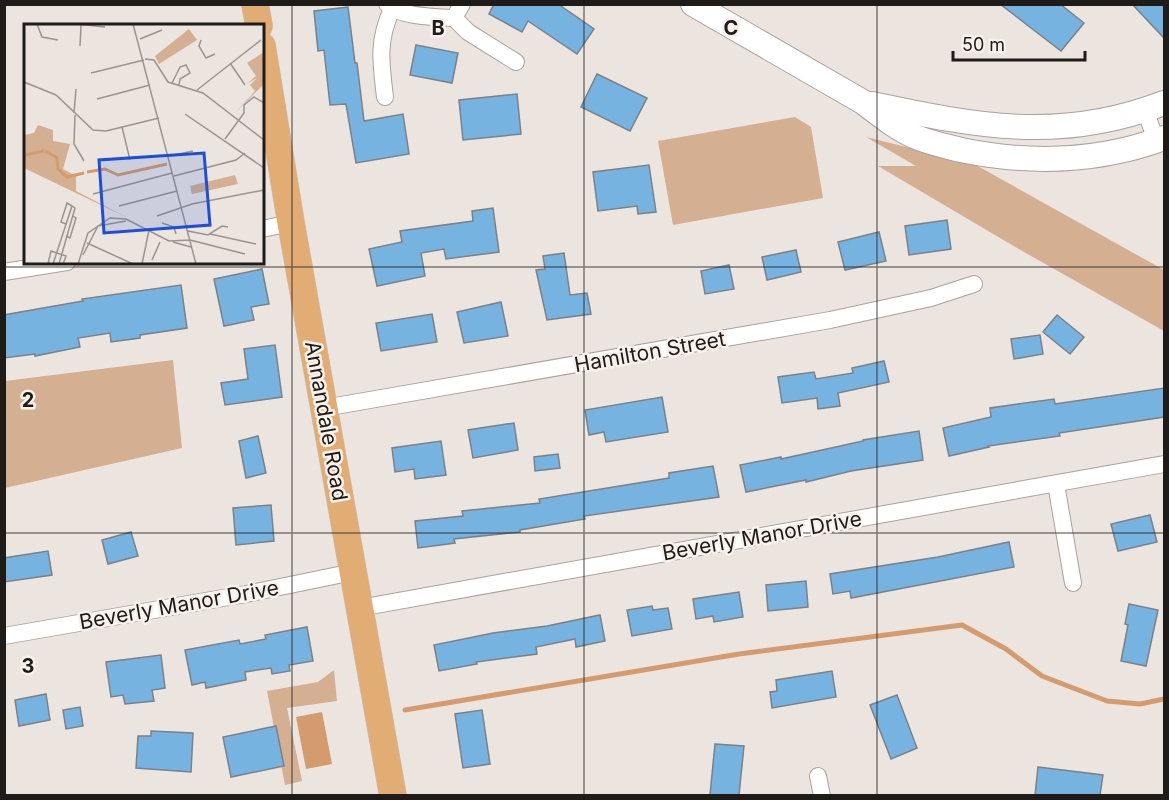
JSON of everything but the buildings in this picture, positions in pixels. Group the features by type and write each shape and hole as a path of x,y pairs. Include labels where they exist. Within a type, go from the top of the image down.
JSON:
{"main road":[{"path":"255,4 259,24"},
{"name":"Annandale Road","path":"264,58 353,572 389,795"}],"street":[{"path":"693,4 863,102 888,121 917,137 980,154 1054,159 1088,158 1119,152 1160,139 1155,107 1082,125 1049,128 1011,127 968,122 863,102"},
{"path":"386,97 380,53 390,7 420,15 458,11 468,32 516,62"},
{"path":"264,229 291,223"},
{"path":"4,272 54,264"},
{"name":"Hamilton Street","path":"324,408 830,320 932,298 974,284"},
{"name":"Beverly Manor Drive","path":"359,608 1164,464"},
{"path":"1056,484 1073,583"},
{"name":"Beverly Manor Drive","path":"4,636 246,594 353,572"},
{"path":"818,776 822,795"}],"shaded area":[{"path":"795,117 811,127 823,198 673,225 658,141"},
{"path":"866,137 974,164 1164,270 1164,331 878,166 916,166"},
{"path":"173,360 182,448 5,488 5,381"},
{"path":"334,670 337,701 287,708 302,781 285,785 267,691 318,682"},
{"path":"322,712 332,764 306,769 296,717"}],"waterway":[{"path":"405,710 739,654 962,625 1006,649 1042,676 1107,701 1140,704 1164,699"}]}
